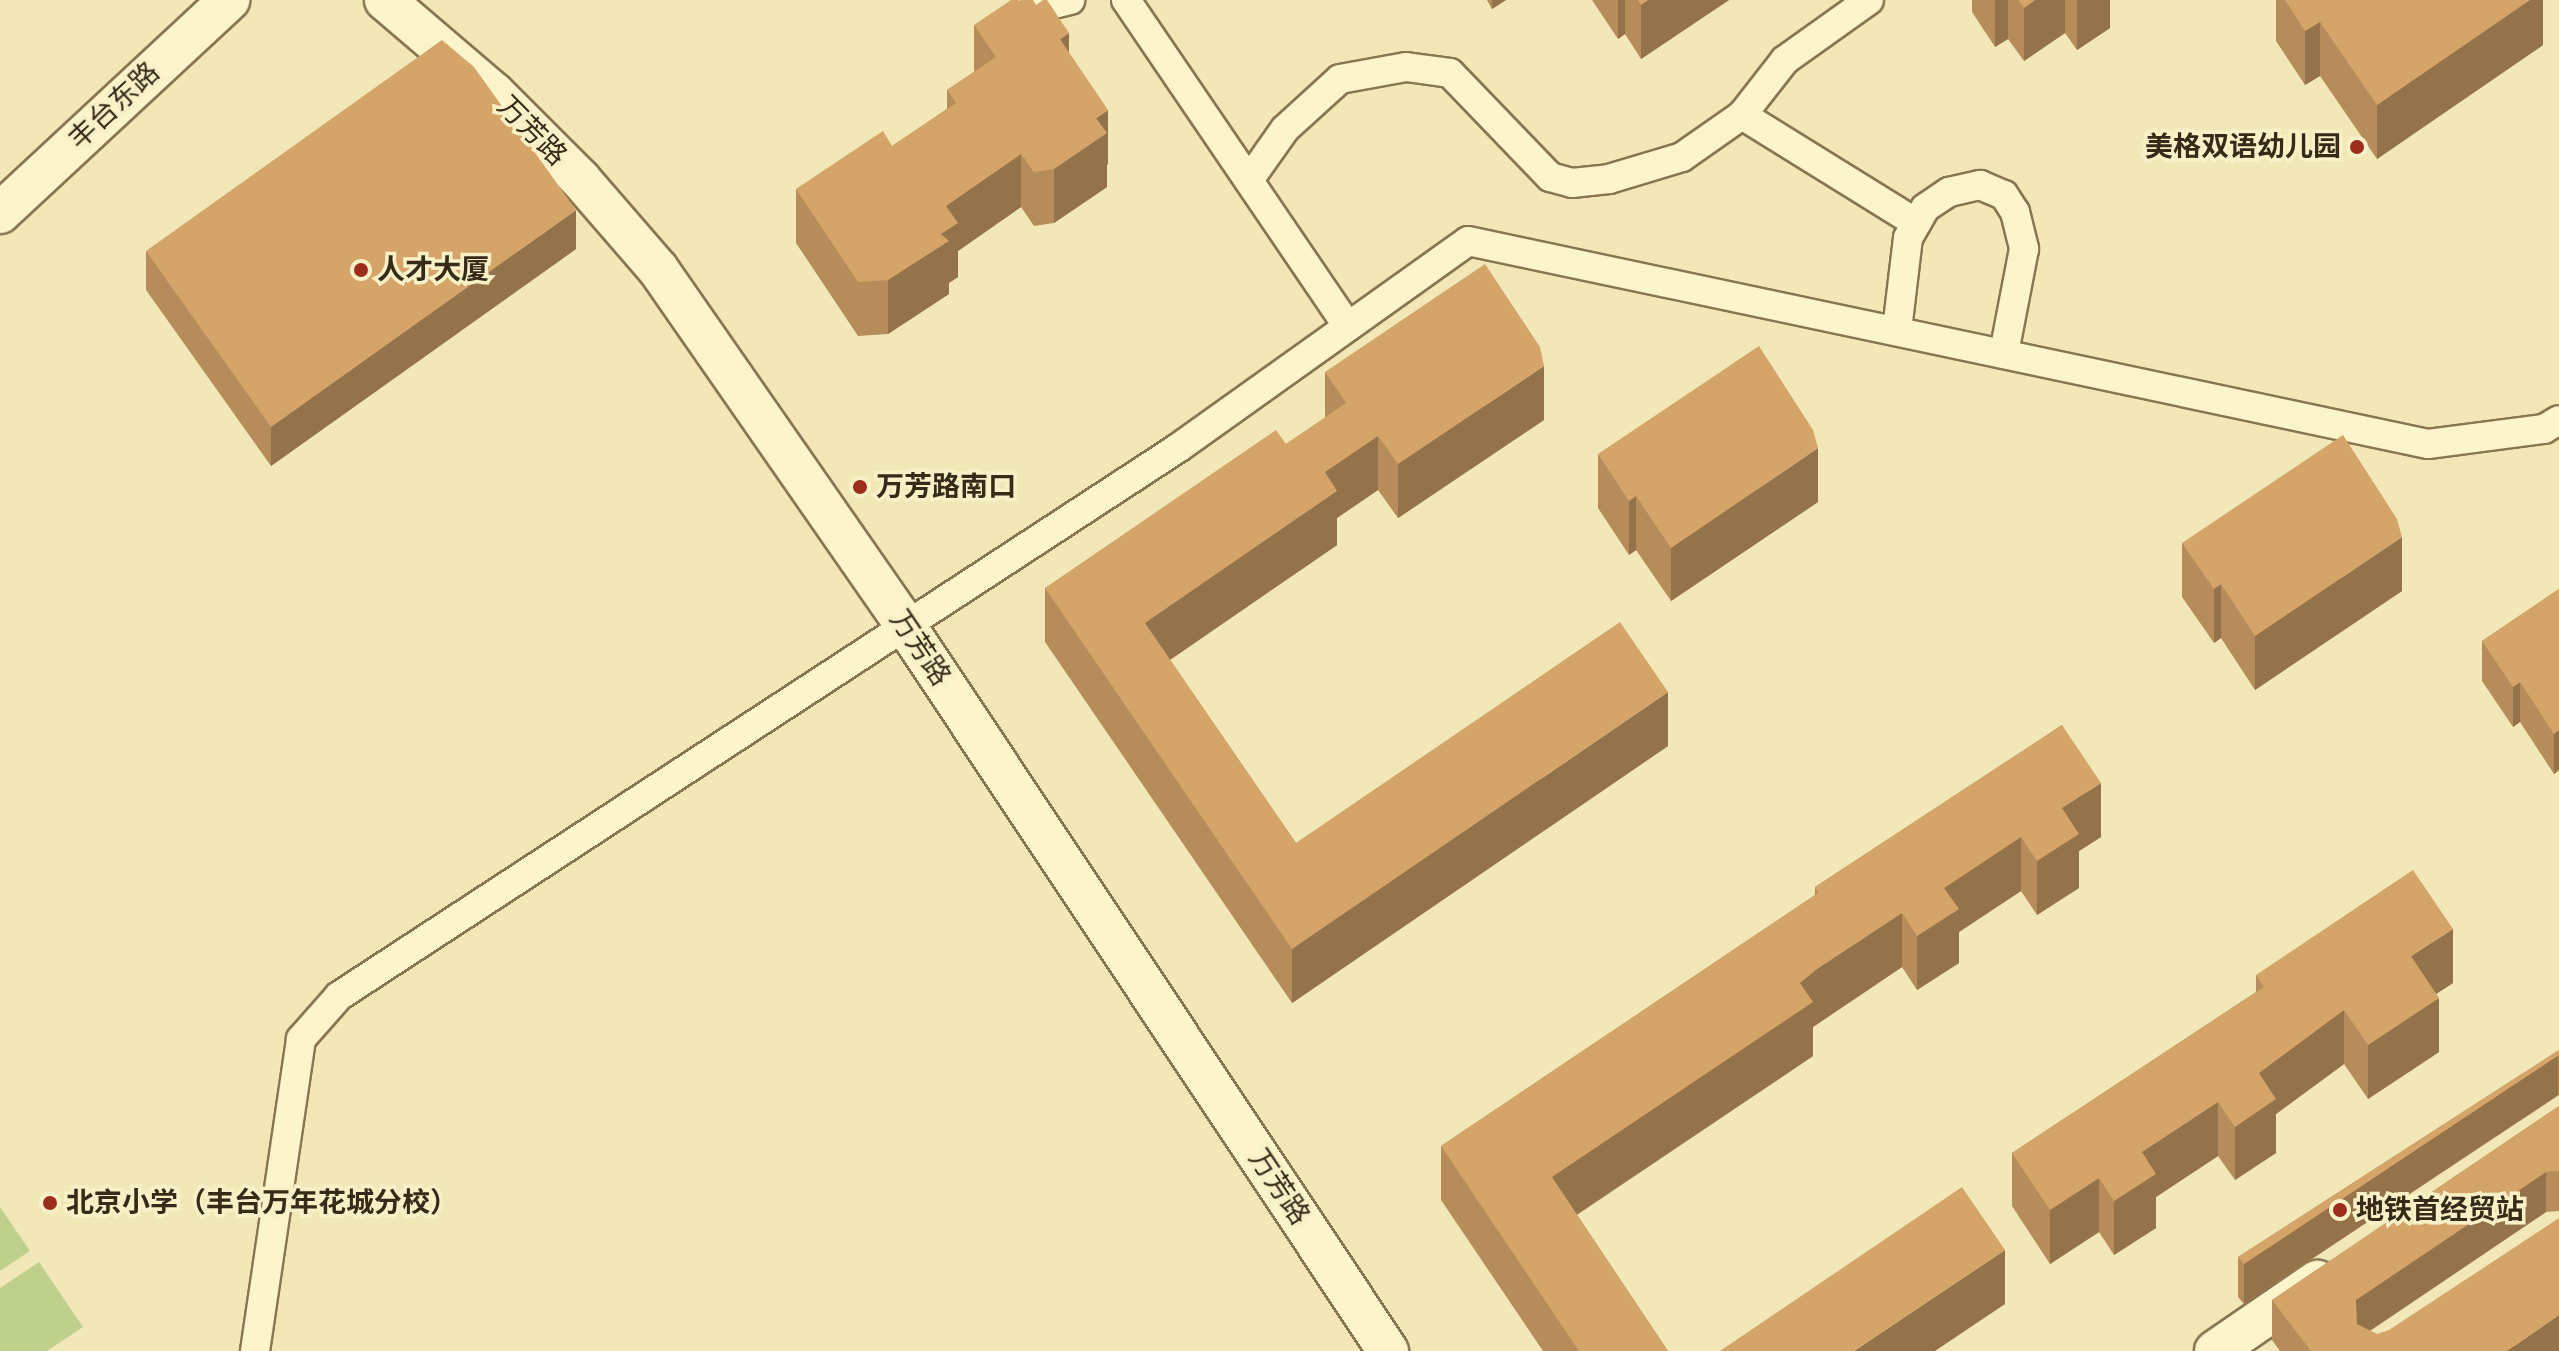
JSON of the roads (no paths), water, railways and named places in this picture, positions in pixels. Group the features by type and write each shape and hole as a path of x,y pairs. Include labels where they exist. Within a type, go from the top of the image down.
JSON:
{"street":[{"name":"丰台东路","path":"0,213 229,0"},
{"name":"万芳路","path":"385,0 494,93 621,224 905,625 1388,1351"},
{"path":"1046,0 1050,5 1070,0"},
{"path":"1126,0 1348,327"},
{"path":"1249,180 1285,129 1340,79 1406,67 1450,73 1532,164 1572,183 1609,179 1682,157 1742,115 1785,60 1869,0"},
{"path":"1742,115 1916,223"},
{"path":"1897,330 1908,238 1916,223 1925,208 1949,192 1980,185 2004,195 2024,249 2004,353"},
{"path":"255,1351 301,1039 339,996 1178,448 1468,241 2428,444 2544,429 2559,420"},
{"path":"2215,1351 2351,1258"}],"place":[{"name":"美格双语幼儿园","path":"2357,147"},
{"name":"人才大厦","path":"361,270"},
{"name":"万芳路南口","path":"860,487"},
{"name":"北京小学（丰台万年花城分校）","path":"50,1203"},
{"name":"地铁首经贸站","path":"2340,1210"}]}
